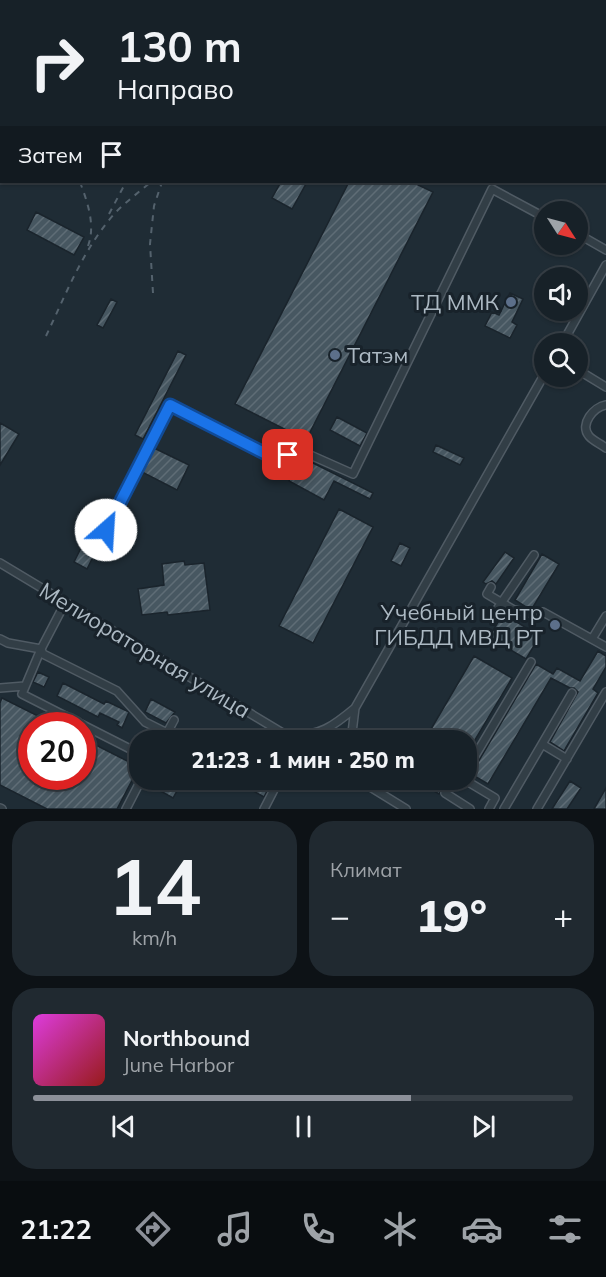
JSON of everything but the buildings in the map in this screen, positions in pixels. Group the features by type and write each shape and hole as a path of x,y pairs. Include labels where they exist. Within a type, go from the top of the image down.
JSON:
{"street":[{"path":"106,530 170,405 276,459 299,450 353,474 492,189 534,212"},
{"path":"588,240 606,250"},
{"path":"568,333 606,265"},
{"path":"588,376 606,387"},
{"path":"352,730 355,708 537,387"},
{"path":"606,405 591,414 586,426 590,437 606,448"},
{"path":"491,618 534,555"},
{"name":"Мелиораторная улица","path":"0,563 278,730"},
{"path":"491,587 487,594 502,604 522,612 543,612 606,647"},
{"path":"65,603 41,649 22,693 129,748"},
{"path":"592,639 606,616"},
{"path":"0,639 8,643 41,649"},
{"path":"41,649 43,654 117,691 145,722 167,733 174,720"},
{"path":"477,753 531,662"},
{"path":"0,688 25,686"},
{"path":"537,809 606,692"},
{"path":"504,809 572,693"},
{"name":"Мелиораторная улица","path":"324,730 335,725 355,708"},
{"path":"542,744 567,759"},
{"path":"477,787 495,798 489,809"},
{"path":"126,809 136,790"},
{"path":"264,809 274,790"},
{"path":"376,790 406,809"},
{"path":"445,793 470,809"}],"railway":[{"path":"80,183 91,222 88,246"},
{"path":"109,214 125,183"},
{"path":"46,336 76,271 94,240 116,212 150,183"},
{"path":"153,293 150,244 154,206 162,183"}],"place":[{"name":"ТД ММК","path":"511,302"},
{"name":"Татэм","path":"335,355"},
{"name":"Учебный центр ГИБДД МВД РТ","path":"555,625"}],"route":[{"path":"106,530 170,405 276,459 288,455"}]}
